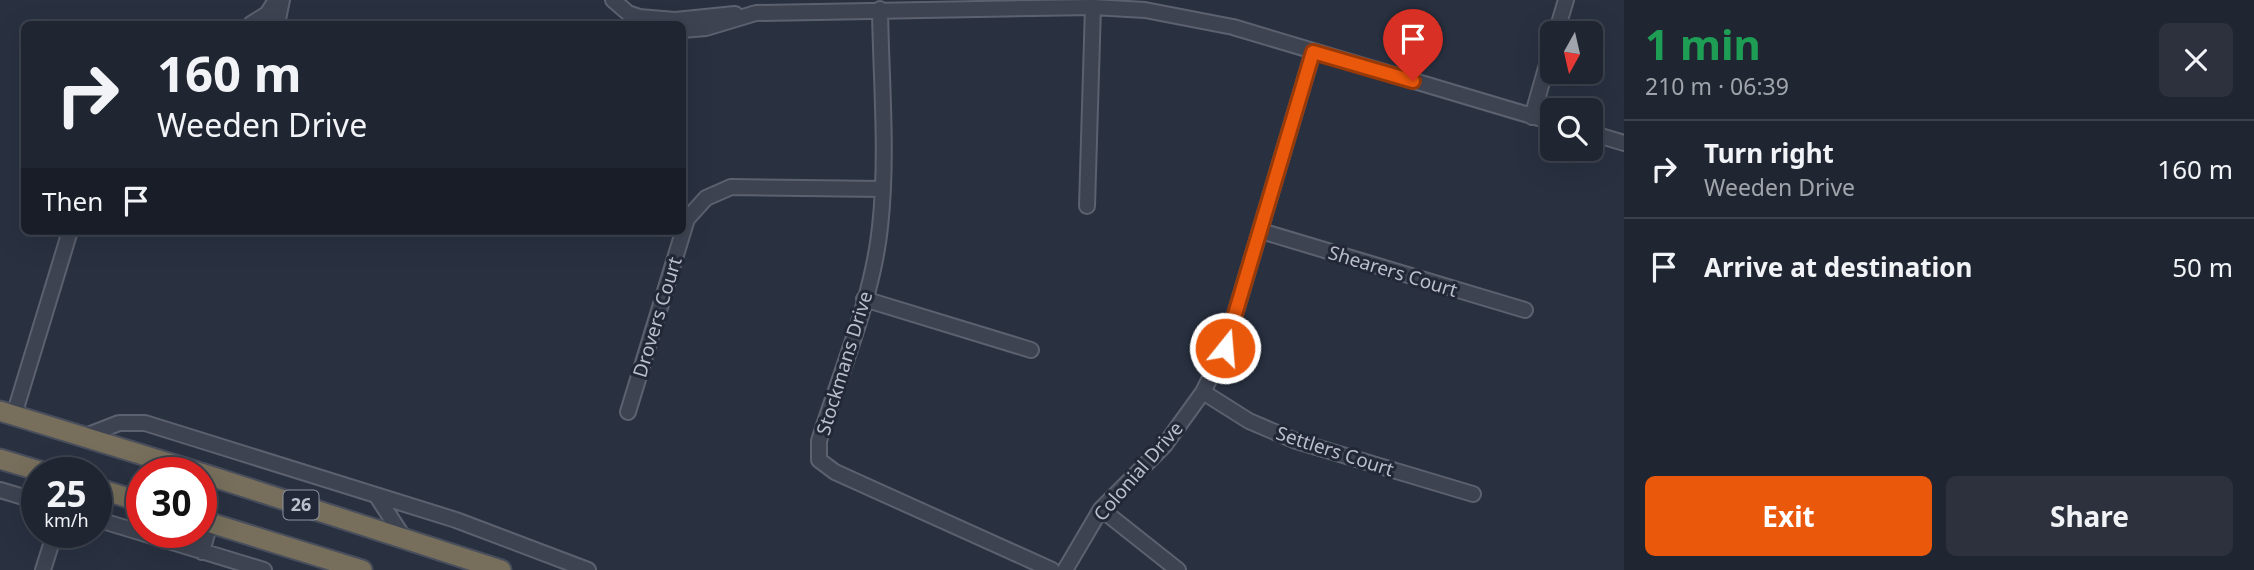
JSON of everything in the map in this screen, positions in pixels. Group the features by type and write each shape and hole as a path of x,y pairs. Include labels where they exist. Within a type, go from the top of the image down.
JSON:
{"highway":[{"name":"26","path":"7,413 148,457"},
{"path":"0,459 21,465"},
{"name":"26","path":"217,478 501,570"},
{"name":"26","path":"217,525 362,570"}],"street":[{"path":"256,21 267,15 276,0"},
{"path":"278,21 282,0"},
{"path":"613,0 639,17 650,21"},
{"path":"1560,21 1566,0"},
{"path":"639,17 675,20 716,14 964,5 1093,7 1186,16 1540,119"},
{"path":"1087,206 1093,7"},
{"name":"Stockmans Drive","path":"880,9 883,189 875,259 819,441 819,460 835,472 1052,570"},
{"path":"686,30 706,28 743,15"},
{"name":"Colonial Drive","path":"1065,570 1101,509 1164,446 1203,392 1225,348 1313,52"},
{"path":"1532,117 1541,84"},
{"path":"1603,137 1624,143"},
{"name":"Drovers Court","path":"686,222 706,198 731,187 883,189"},
{"name":"Shearers Court","path":"1261,231 1525,310"},
{"path":"7,413 69,235"},
{"name":"Drovers Court","path":"628,412 682,235"},
{"path":"863,299 1031,350"},
{"name":"Settlers Court","path":"1203,392 1249,421 1296,441 1473,494"},
{"path":"83,437 119,423 145,423 456,520 588,570"},
{"path":"0,490 21,496"},
{"path":"376,495 402,536"},
{"path":"1101,509 1178,570"},
{"path":"112,524 264,570"},
{"path":"43,570 50,548"},
{"path":"202,552 203,548"}],"route":[{"path":"1225,348 1313,52 1413,81"}]}
